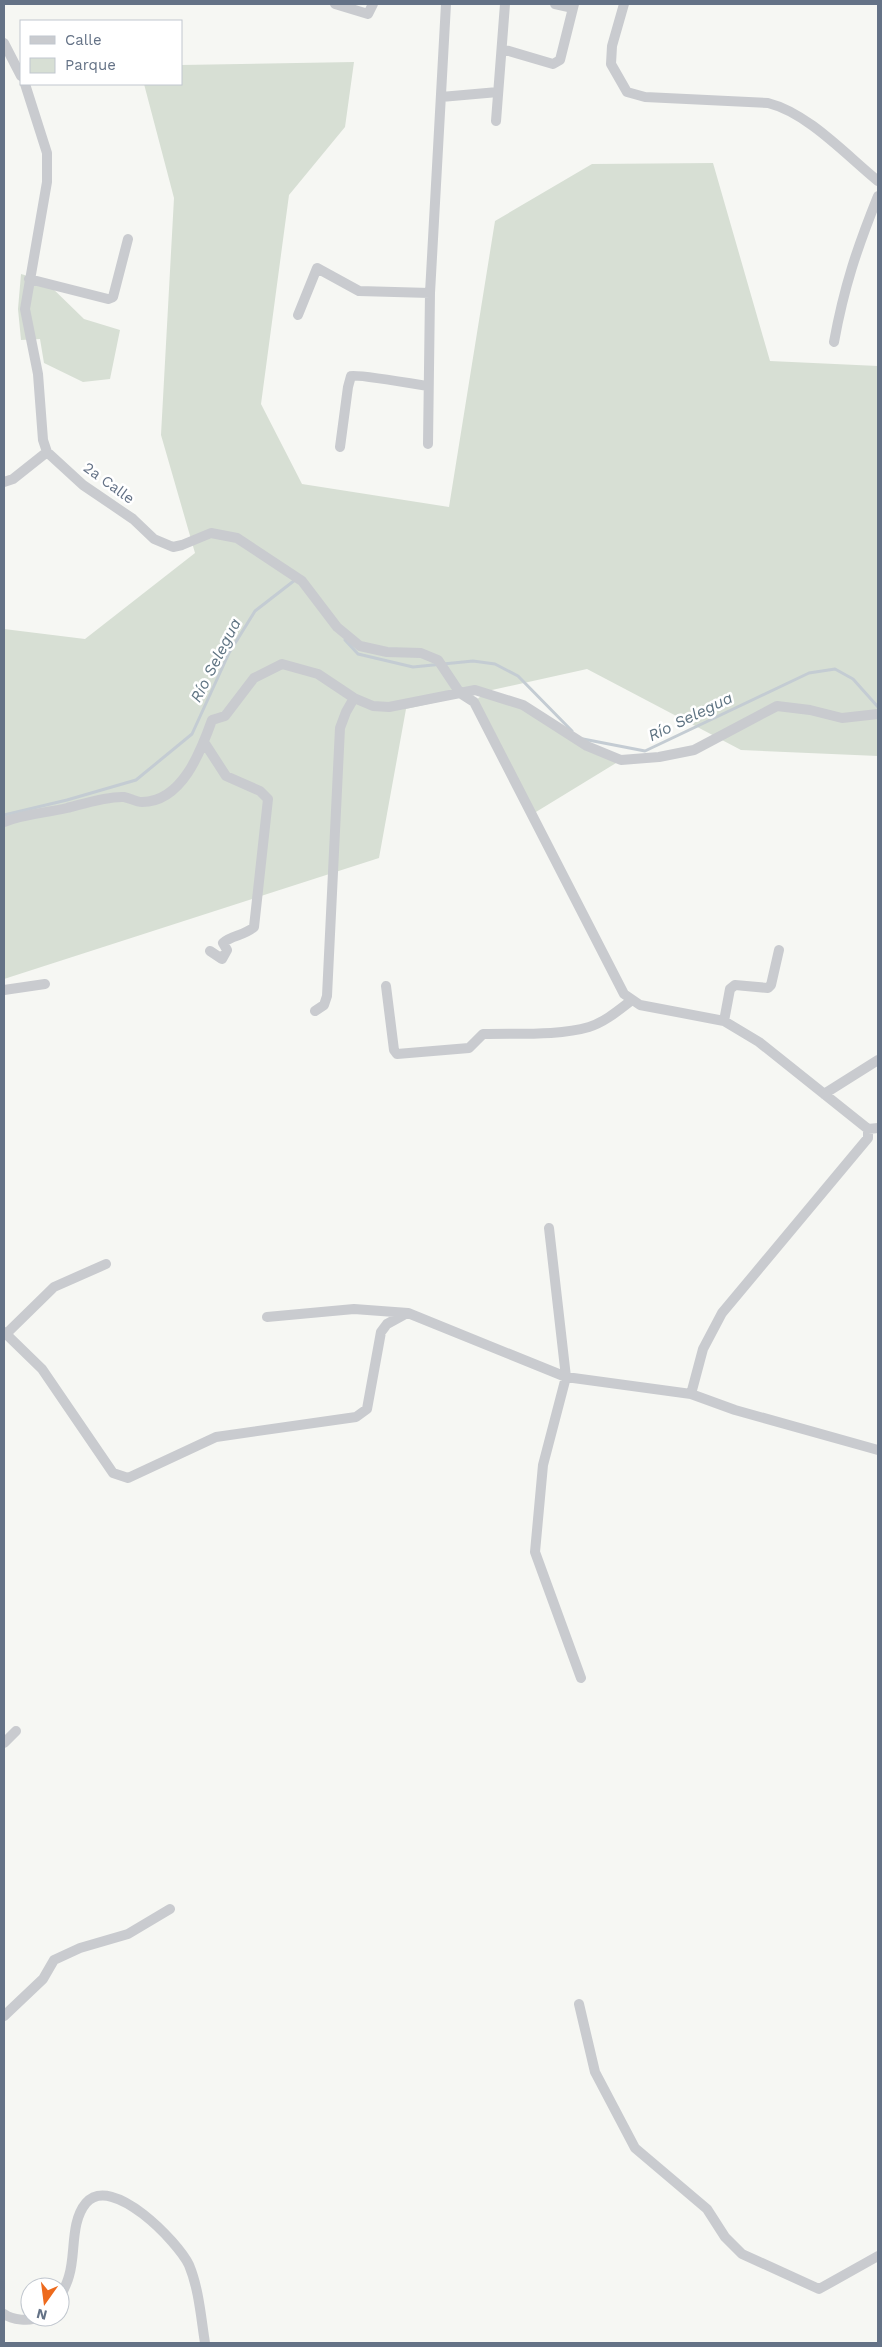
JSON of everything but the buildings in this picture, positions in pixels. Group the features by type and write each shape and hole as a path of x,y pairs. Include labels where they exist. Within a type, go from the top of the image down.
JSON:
{"street":[{"path":"335,4 368,14 373,4"},
{"path":"428,444 427,386 430,293 446,4"},
{"path":"496,121 505,4"},
{"path":"502,50 553,64 557,63 560,60 574,6 555,4"},
{"path":"624,4 610,60 627,92 645,97 768,103 782,106 808,123 878,181"},
{"path":"4,43 20,74"},
{"path":"4,482 14,479 48,452 43,440 38,374 25,309 47,182 46,154 25,85"},
{"path":"441,97 498,92"},
{"path":"834,342 848,274 878,196"},
{"path":"29,279 108,299 113,297 128,239"},
{"path":"298,315 317,268 359,291 430,293"},
{"path":"340,447 351,376 358,375 427,386"},
{"name":"2a Calle","path":"48,452 84,485 133,519 154,539 173,547 211,533 237,538 302,581 337,627 360,646 386,652 421,653 441,664 460,693 474,702 624,994 632,1000"},
{"path":"4,822 83,803 123,797 142,802 161,798 172,791 183,780 204,742 212,720 225,716 254,678 282,664 318,674 354,698 373,706 389,707 475,690 523,705 587,746 621,760 659,757 694,750 777,706 810,710 842,718 878,714"},
{"path":"315,1011 324,1005 327,996 340,728 354,698"},
{"path":"204,742 226,776 260,791 268,799 254,927 243,935 232,937 223,943 227,950 222,959 210,951"},
{"path":"724,1021 730,989 735,985 768,988 771,985 778,950"},
{"path":"4,990 45,984"},
{"path":"386,986 394,1050 401,1054 469,1048 484,1034 570,1031 590,1027 608,1018 632,1000 640,1005 724,1021 759,1042 824,1094 873,1128 868,1138 722,1313 703,1349 691,1394"},
{"path":"824,1094 878,1060"},
{"path":"549,1228 566,1376 543,1465 534,1552 581,1678"},
{"path":"106,1264 54,1287 5,1333 42,1369 113,1472 128,1478 216,1437 356,1417 362,1414 367,1409 381,1332 387,1324 408,1313"},
{"path":"267,1317 354,1309 408,1313 566,1376 691,1394 735,1410 878,1450"},
{"path":"4,1743 16,1731"},
{"path":"4,2016 43,1980 54,1960 80,1948 128,1934 170,1909"},
{"path":"578,2004 595,2072 635,2148 707,2209 725,2237 742,2254 819,2290 878,2256"},
{"path":"69,2277 80,2214 87,2202 99,2196 114,2196 133,2206 167,2237 188,2264 199,2299 205,2343"},
{"path":"4,2314 8,2318 20,2319"}],"green space":[{"path":"354,62 345,127 289,195 261,404 302,484 449,507 495,221 592,164 713,163 770,361 878,366 878,756 741,750 587,669 406,709 379,858 4,979 4,629 85,639 195,553 161,435 174,198 144,85 182,85 182,65"},
{"path":"21,274 45,281 84,319 120,330 110,379 83,382 44,363 40,339 21,340 18,309"},
{"path":"481,696 520,704 621,760 531,815 474,702"}],"waterway":[{"name":"Río Selegua","path":"4,815 67,800 136,780 192,734 229,653 255,611 295,580"},
{"name":"Río Selegua","path":"345,640 358,654 413,667 473,661 495,664 518,676 572,731"},
{"name":"Río Selegua","path":"583,739 645,751 809,673 835,669 853,679 878,707"}]}
